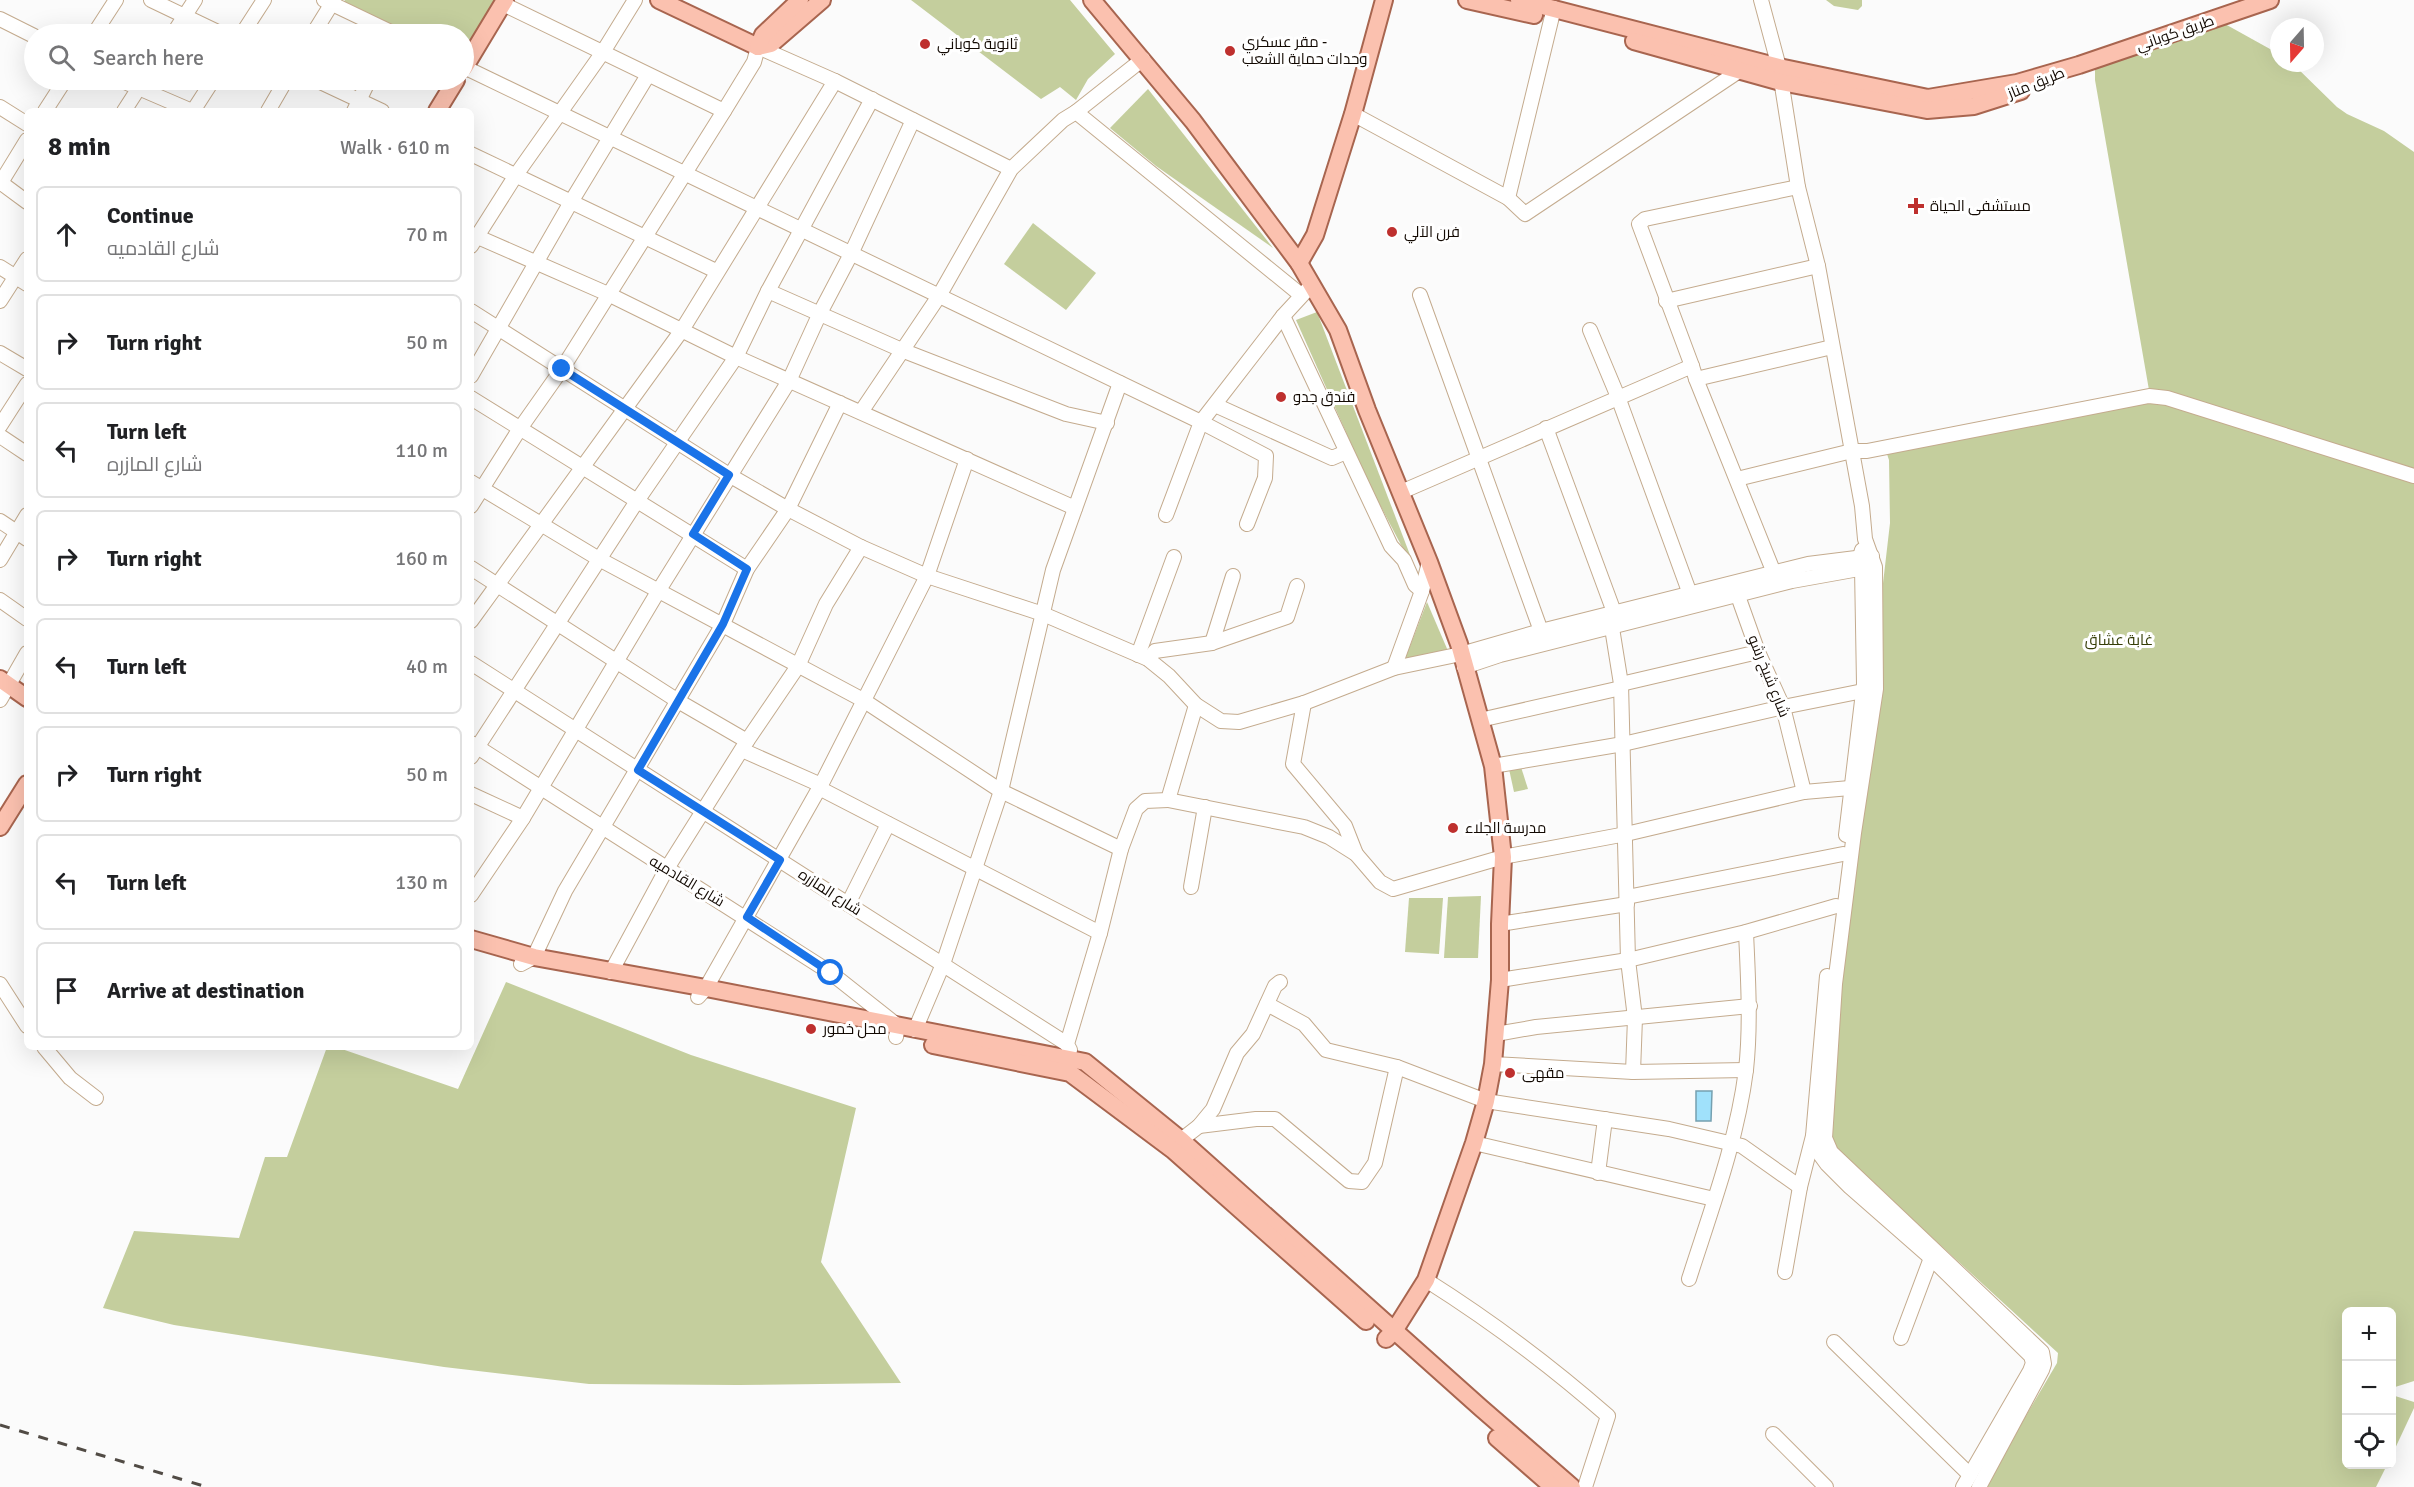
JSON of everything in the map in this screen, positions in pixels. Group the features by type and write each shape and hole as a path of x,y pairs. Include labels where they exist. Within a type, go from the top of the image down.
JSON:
{"main road":[{"path":"758,47 763,35 800,0"},
{"path":"669,2 758,47 771,44 822,0"},
{"path":"1092,0 1143,58 1193,121 1299,263 1306,291 1338,330 1367,410 1429,562 1463,660 1493,766 1503,857 1500,980 1493,1064 1486,1101 1474,1143 1426,1281 1390,1335"},
{"path":"1299,263 1315,235 1353,114 1384,0"},
{"name":"طريق مناز","path":"1467,0 1553,13"},
{"name":"طريق مناز","path":"1519,0 1553,13 1780,74 1928,98 2017,82 2079,65"},
{"name":"طريق كوباني","path":"2079,65 2270,0"},
{"path":"474,52 504,2"},
{"path":"439,108 450,90"},
{"path":"3,688 24,697"},
{"path":"0,827 24,789"},
{"path":"474,940 527,960 903,1031 1070,1058 1177,1145 1390,1335 1553,1487"},
{"path":"474,951 611,972 702,992"},
{"path":"1390,1335 1572,1487"}],"street":[{"path":"100,24 116,0"},
{"path":"151,0 203,24"},
{"path":"179,24 195,0"},
{"path":"248,24 264,0"},
{"path":"474,238 603,52 635,0"},
{"path":"1761,0 1780,74 1798,187 1818,266 1862,506 1876,689 1860,789 1835,984 1825,1138 1831,1152 2042,1352 2044,1364 2042,1370 1979,1487"},
{"path":"318,24 330,1 374,24"},
{"path":"504,2 724,111"},
{"path":"1508,198 1553,13"},
{"path":"0,19 24,31"},
{"path":"1011,169 835,81 758,47 754,62 562,369 476,486 599,559 863,700 1001,791 1121,849"},
{"path":"861,412 939,296 1011,169 1063,120 1143,58"},
{"path":"1353,114 1508,198 1525,214 1743,64"},
{"path":"474,73 1201,422 1266,456 1265,478 1247,524"},
{"path":"474,371 571,202 648,75"},
{"path":"474,617 682,330 835,81"},
{"path":"47,108 59,90"},
{"path":"125,108 138,90"},
{"path":"153,90 186,108"},
{"path":"194,108 206,90"},
{"path":"270,108 280,90"},
{"path":"332,90 356,105 364,90"},
{"path":"474,748 637,501 736,357 768,291 872,99"},
{"path":"0,107 24,122"},
{"path":"1076,112 1306,291 1283,316 1201,422 1166,515"},
{"path":"474,891 523,818 539,787 615,661 789,381 913,120"},
{"path":"24,145 0,183 24,200"},
{"path":"474,155 717,271"},
{"path":"1774,573 1694,373 1638,224 1646,219 1798,187"},
{"path":"474,239 536,262 608,294 736,357 1075,508"},
{"path":"1666,301 1818,266"},
{"path":"0,267 21,281 0,301"},
{"path":"768,291 904,351 1066,414 1107,423"},
{"path":"1420,295 1541,631"},
{"path":"474,313 729,475 788,509 861,548 927,576 1042,614 1143,657 1169,676 1196,705 1221,721 1239,722 1304,703 1394,668 1500,655 1868,562"},
{"path":"1283,316 1391,546 1404,560 1415,585 1422,591"},
{"path":"1590,330 1618,397 1690,594"},
{"path":"1401,492 1618,397 1694,373 1832,347"},
{"path":"0,353 24,367"},
{"path":"903,1031 943,964 1001,791 1053,570 1120,383"},
{"path":"0,426 24,389"},
{"path":"1737,479 1852,451 1867,451 2149,396 2167,398 2414,476"},
{"path":"474,400 519,430 747,569"},
{"path":"527,960 723,624 747,569 788,509 840,403"},
{"path":"1215,405 1332,458 1346,452"},
{"path":"1546,428 1614,612"},
{"path":"0,436 24,452"},
{"path":"702,992 820,787 927,576 967,459"},
{"path":"0,521 22,535 0,560"},
{"path":"611,972 666,870 744,745 798,666 826,604 861,548"},
{"path":"1143,657 1174,556"},
{"path":"1394,668 1422,591 1429,562"},
{"path":"1463,660 1541,631 1809,564 1868,562"},
{"path":"1785,1272 1800,1187 1813,1136 1824,995 1863,691 1868,562"},
{"path":"474,570 744,745 888,824 1100,933"},
{"path":"1212,643 1233,576"},
{"path":"1143,657 1155,651 1212,643 1287,617 1297,586"},
{"name":"شارع شيخ رشو","path":"1738,596 1758,652 1783,707 1804,792"},
{"path":"0,600 24,617"},
{"path":"1612,628 1621,686 1628,960 1635,1018 1633,1072"},
{"path":"1480,720 1758,652"},
{"path":"3,688 24,657"},
{"name":"شارع المازره","path":"474,665 943,964 1070,1058"},
{"path":"1493,766 1623,744 1863,691"},
{"path":"1304,703 1293,764 1345,826 1356,854"},
{"path":"1168,800 1196,705"},
{"name":"شارع القادميه","path":"474,750 539,787 666,870 747,917 831,973 903,1031"},
{"path":"1070,1058 1121,849 1136,809 1145,801 1168,800 1304,827 1329,837 1356,854 1380,882 1394,889 1503,857 1626,834 1804,792 1850,788"},
{"path":"474,795 523,818"},
{"path":"1191,887 1204,807"},
{"path":"848,904 888,824"},
{"path":"1500,924 1627,901 1843,854"},
{"path":"1500,980 1628,960 1746,932 1836,906"},
{"path":"1689,1279 1732,1142 1746,1070 1750,1006 1746,932"},
{"path":"1177,1145 1199,1126 1213,1109 1237,1053 1253,1034 1275,986 1280,982"},
{"path":"0,984 24,1021"},
{"path":"1267,1004 1304,1024 1326,1050 1397,1067 1486,1101 1669,1129 1732,1142 1742,1146 1800,1187"},
{"path":"1496,1034 1536,1027 1750,1006"},
{"path":"47,1050 70,1078 96,1098"},
{"path":"1493,1064 1633,1072 1746,1070"},
{"path":"1199,1126 1275,1119 1349,1181 1362,1182 1375,1163 1397,1067"},
{"path":"1598,1173 1605,1119"},
{"path":"1813,1136 1816,1149 1834,1172 1930,1258 2026,1350 2033,1362 1966,1481 1834,1342"},
{"path":"1474,1143 1714,1199"},
{"path":"1901,1338 1930,1258"},
{"path":"1426,1281 1516,1340 1560,1374 1608,1416 1585,1487"},
{"path":"1773,1434 1826,1487"}],"green space":[{"path":"345,0 497,0 474,38 474,24 389,24 343,3"},
{"path":"911,0 1070,0 1115,54 1088,79 1076,100 1060,87 1041,99"},
{"path":"1826,0 1862,0 1862,6 1858,10 1834,6"},
{"name":"غابة عشاق","path":"2216,19 2270,49 2270,72 2301,72 2337,107 2384,131 2414,152 2414,1381 2396,1387 2396,1307 2342,1307 2342,1469 2385,1469 2376,1487 1984,1487 2057,1363 2058,1353 1828,1142 1835,997 1890,523 1889,460 1884,445 2149,390 2095,80 2095,60"},
{"path":"1148,89 1273,248 1156,166 1110,128"},
{"path":"1033,223 1096,273 1066,310 1004,264"},
{"path":"1317,312 1420,581 1370,486 1296,320"},
{"path":"1427,602 1448,651 1405,659"},
{"path":"1521,767 1528,789 1514,792 1509,769"},
{"path":"1481,896 1478,958 1444,958 1448,897"},
{"path":"1409,898 1443,898 1439,954 1405,952"},
{"path":"506,982 691,1055 856,1108 821,1262 901,1383 589,1384 444,1367 174,1325 103,1308 134,1231 239,1238 265,1157 287,1157 326,1050 345,1050 458,1089"},
{"path":"2396,1396 2414,1402 2414,1408 2396,1446"}],"water":[{"path":"1696,1091 1712,1091 1711,1121 1696,1121"}],"railway":[{"path":"0,1425 207,1487"}],"place":[{"name":"ثانوية كوباني","path":"925,44"},
{"name":"مقر عسكري - وحدات حماية الشعب","path":"1230,51"},
{"name":"مستشفى الحياة","path":"1916,206"},
{"name":"فرن الآلي","path":"1392,232"},
{"name":"فندق جدو","path":"1281,397"},
{"name":"مدرسة الجلاء","path":"1453,828"},
{"name":"محل خمور","path":"811,1029"},
{"name":"مقهى","path":"1510,1073"}],"route":[{"path":"562,369 729,475 693,534 747,569 723,624 638,770 780,860 747,917 831,973"}]}
